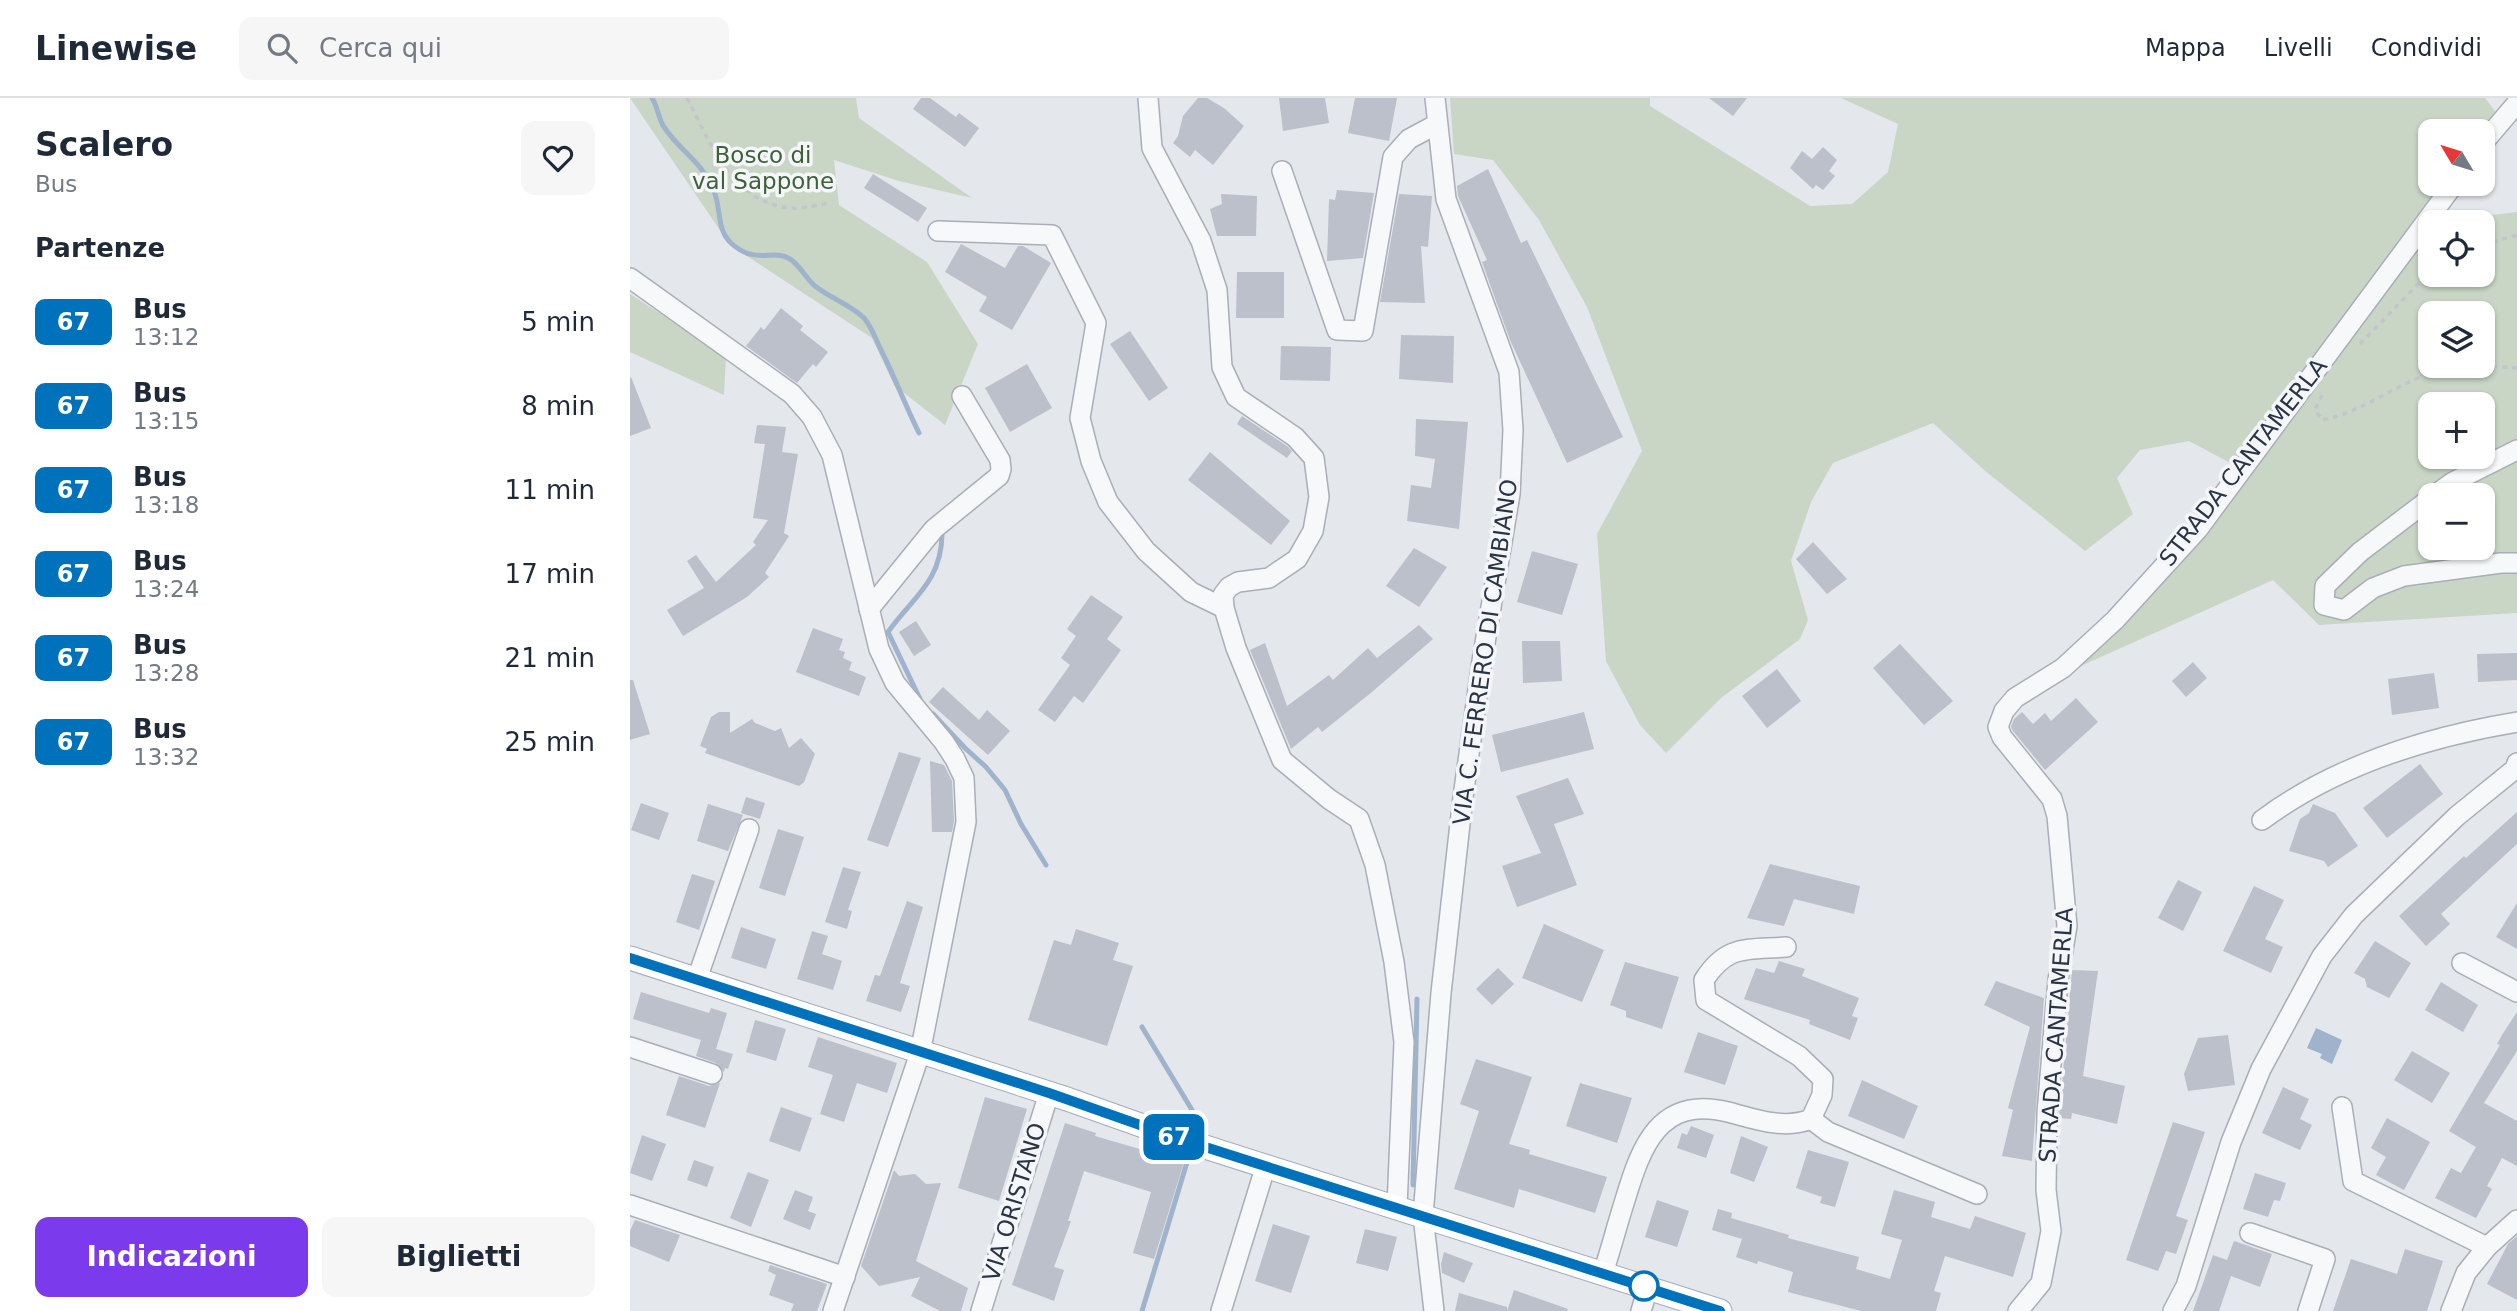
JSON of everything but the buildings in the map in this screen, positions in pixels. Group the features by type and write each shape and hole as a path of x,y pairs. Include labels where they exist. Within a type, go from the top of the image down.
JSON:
{"main road":[{"path":"630,958 1049,1093 1177,1138 1720,1311"}],"street":[{"path":"1148,98 1152,148 1201,241 1217,289 1222,367 1236,397 1295,437 1314,458 1319,497 1313,531 1297,559 1269,578 1238,582 1229,587 1223,595 1224,608 1236,648 1282,760 1329,799 1359,818 1375,865 1394,962 1404,1042 1397,1207"},
{"name":"VIA C. FERRERO DI CAMBIANO","path":"1434,98 1446,199 1509,372 1513,430 1510,494 1463,797 1441,993 1423,1216 1434,1311"},
{"path":"2496,128 2517,103"},
{"path":"1282,172 1337,331 1363,331 1393,157 1409,139 1437,124"},
{"name":"STRADA CANTAMERLA","path":"2018,1311 2041,1283 2051,1231 2046,1190 2047,1113 2058,979 2067,926 2057,816 2052,799 2002,737 1998,727 2004,711 2015,698 2063,668 2115,620 2198,529 2445,196"},
{"path":"938,231 1052,235 1096,323 1080,418 1091,461 1108,502 1146,551 1182,584 1191,592 1224,608"},
{"path":"630,268 636,282 792,394 812,417 832,455 879,649 895,683 944,742 964,778 966,822 920,1053 833,1311"},
{"path":"869,609 934,529 999,476 1000,460 962,396"},
{"path":"2452,483 2517,450"},
{"path":"2418,508 2360,552 2325,586 2324,605 2344,610 2373,588 2404,576 2501,563 2517,564"},
{"path":"2262,820 2282,805 2350,769 2425,741 2517,722"},
{"path":"2173,1311 2186,1286 2231,1142 2261,1069 2322,956 2354,915 2457,816 2515,769 2517,762"},
{"path":"697,979 749,829"},
{"path":"1603,1273 1635,1168 1648,1138 1659,1125 1678,1113 1698,1109 1724,1111 1763,1123 1800,1124 1811,1119 1822,1095 1823,1079 1799,1056 1706,1000 1704,979 1715,962 1736,950 1786,947"},
{"path":"2462,963 2517,992"},
{"path":"630,1047 712,1074"},
{"name":"VIA ORISTANO","path":"981,1311 1049,1093"},
{"path":"2342,1107 2354,1181 2487,1247"},
{"path":"1811,1119 1828,1132 1977,1194"},
{"path":"1221,1311 1266,1165"},
{"path":"630,1205 845,1277"},
{"path":"2451,1311 2466,1273 2487,1247 2517,1220"},
{"path":"2250,1233 2325,1259 2308,1311"},
{"path":"1641,1311 1648,1287"}],"path":[{"path":"687,98 727,173 762,202 793,209 829,203"},
{"path":"2495,241 2517,235"},
{"path":"2353,354 2418,285"},
{"path":"2324,393 2315,410 2322,420 2344,415 2408,383 2453,367 2517,368"}],"green space":[{"name":"Bosco di val Sappone","path":"630,98 856,98 859,118 972,198 899,181 834,160 839,205 927,262 978,344 945,425 894,385 872,338 730,245"},
{"path":"1450,98 1650,98 1650,106 1810,206 1852,204 1888,172 1898,124 1841,98 2485,98 2497,114 2493,119 2418,119 2418,196 2442,196 2436,210 2418,210 2418,287 2495,287 2495,215 2517,212 2517,613 2319,625 2273,580 2025,691 2139,583 2236,466 2189,441 2140,450 2117,478 2133,514 2085,551 1984,470 1933,423 1833,463 1811,502 1791,561 1808,620 1800,639 1721,698 1666,753 1640,725 1606,661 1597,534 1642,451 1587,307 1539,220 1493,160 1454,154"},
{"path":"630,294 726,356 724,395 630,352"}],"water":[{"path":"2316,1028 2342,1040 2332,1064 2320,1058 2322,1054 2307,1048"}],"waterway":[{"path":"652,98 664,127 698,165 710,183 717,200 723,232 731,243 748,254 777,255 790,259 815,286 853,309 869,324 919,433"},
{"path":"920,699 888,632 931,577 937,565 942,535"},
{"path":"933,714 1005,790 1021,824 1046,865"},
{"path":"1413,1185 1417,999"},
{"path":"1142,1027 1192,1110 1196,1125 1193,1136"},
{"path":"1142,1311 1191,1149"}],"bus line":[{"name":"67","path":"630,958 1049,1093 1232,1156 1720,1311"}]}
